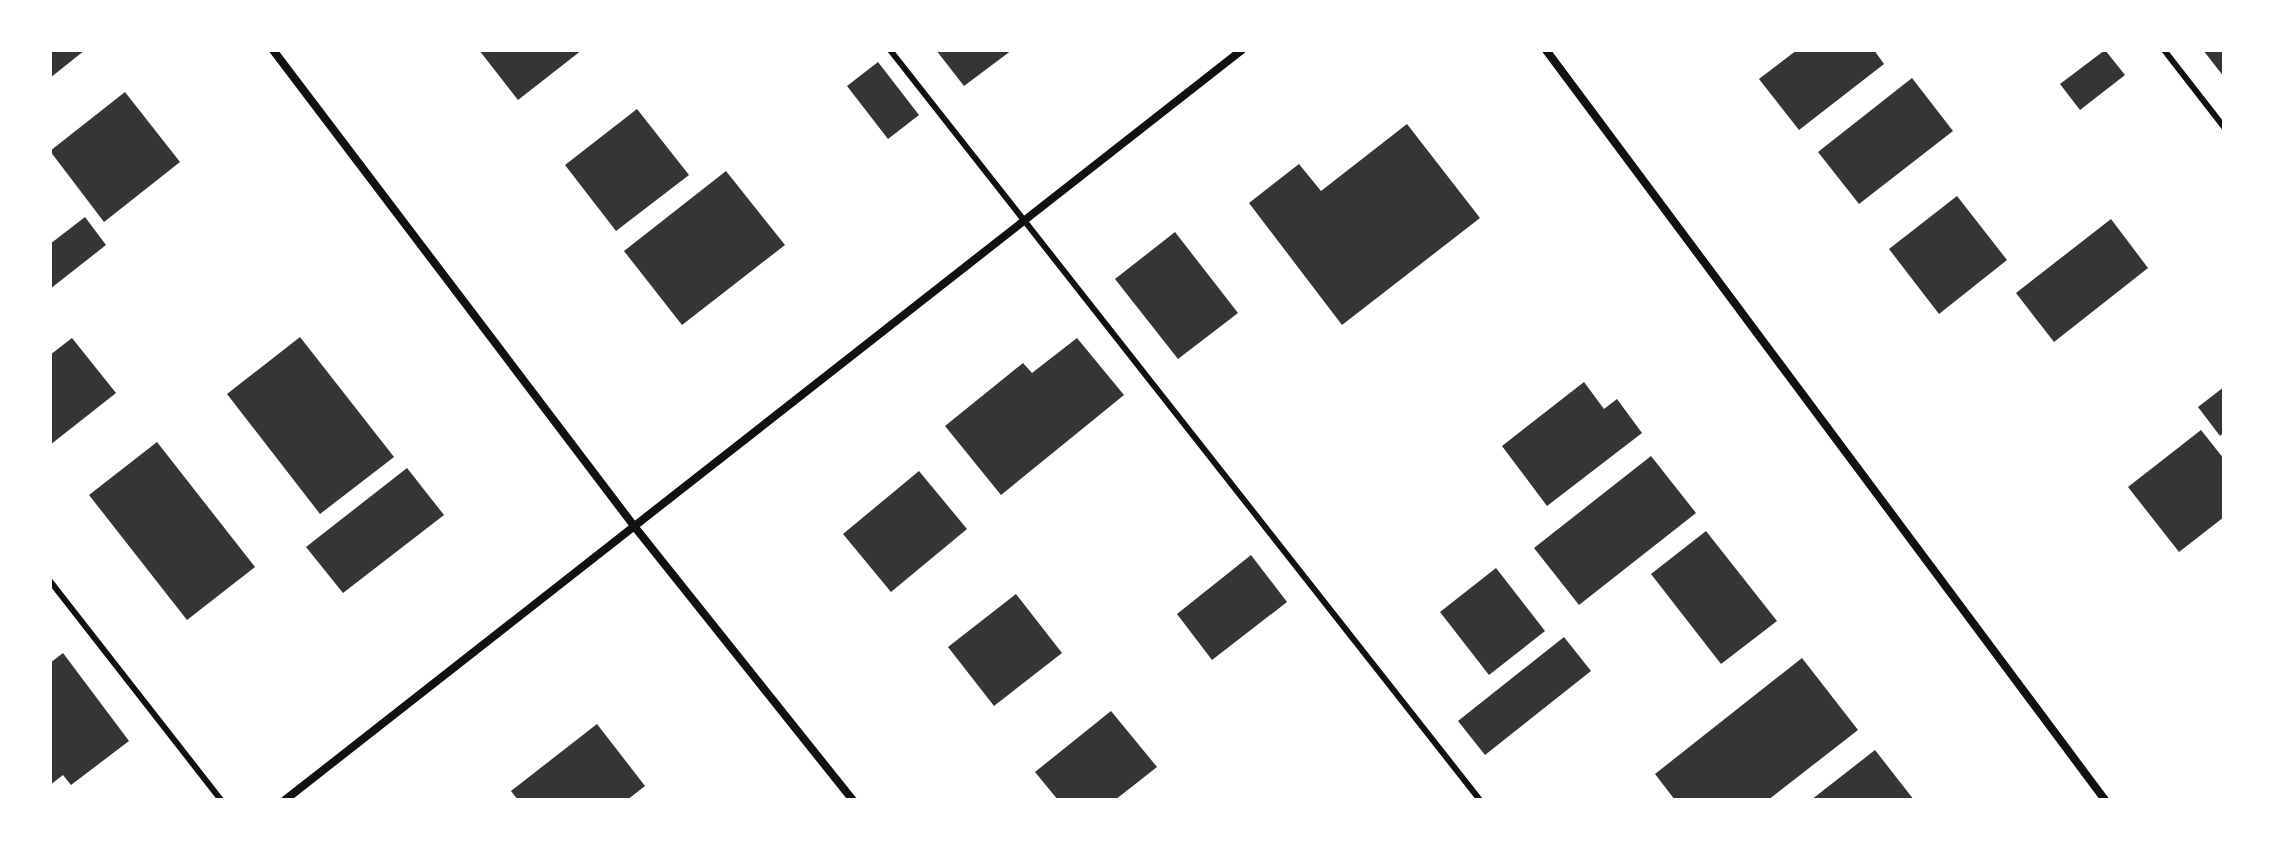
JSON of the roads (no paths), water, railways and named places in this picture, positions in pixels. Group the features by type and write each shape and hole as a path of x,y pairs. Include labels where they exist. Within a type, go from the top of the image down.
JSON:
{"street":[{"path":"273,50 634,526 853,800"},
{"path":"285,800 1242,50"},
{"path":"1546,50 2105,800"}],"lane":[{"path":"890,50 1022,222 1480,800"},
{"path":"2164,50 2224,127"},
{"path":"50,581 221,800"}]}
